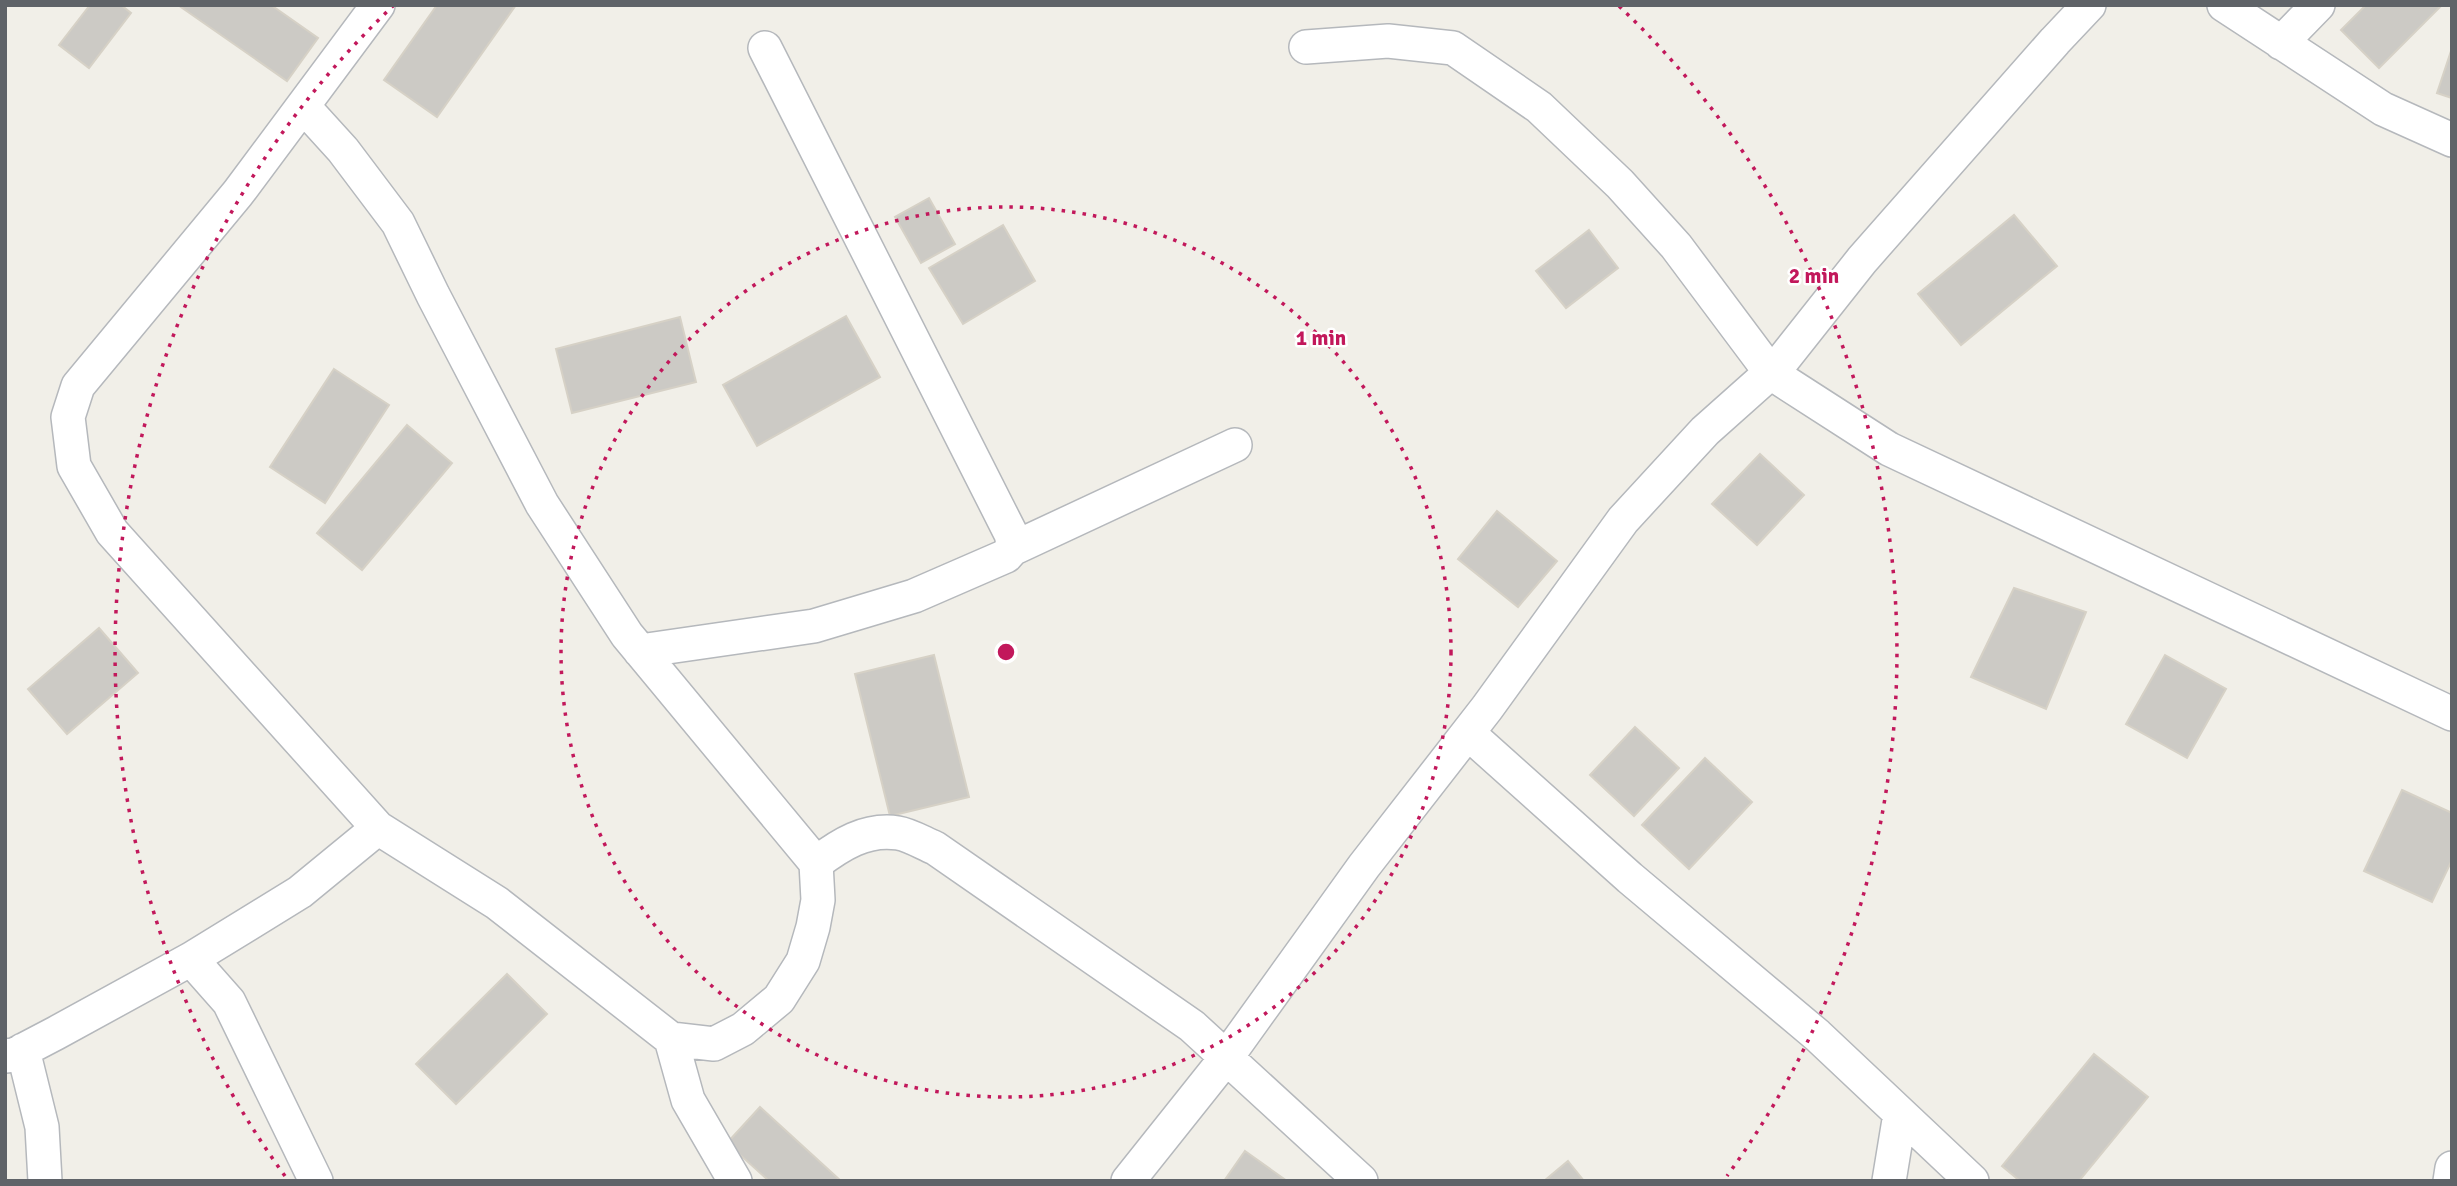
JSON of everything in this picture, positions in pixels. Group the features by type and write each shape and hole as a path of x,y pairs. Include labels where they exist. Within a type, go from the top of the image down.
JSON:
{"street":[{"path":"303,106 343,150 398,223 542,504 627,635 816,863 818,900 803,961 779,999 743,1030 714,1044 671,1039 497,903 378,828 112,532 74,466 68,417 78,386 238,193 303,106 379,5"},
{"path":"1128,1181 1226,1058 1364,866 1468,733 1623,520 1705,431 1771,373 1862,260 2089,5"},
{"path":"2224,5 2383,109 2452,140"},
{"path":"2281,43 2318,5"},
{"path":"1306,47 1388,41 1454,48 1539,107 1620,184 1676,246 1771,373 1889,449 2452,714"},
{"path":"640,651 814,625 914,596 999,559 1014,547 1011,534 765,48"},
{"path":"1010,550 1235,445"},
{"path":"1468,733 1630,878 1817,1035 1972,1181"},
{"path":"45,1181 42,1127 14,1053 191,959 300,892 378,828"},
{"path":"816,863 845,842 872,834 899,833 935,848 1192,1026 1361,1181"},
{"path":"191,959 229,1002 316,1181"},
{"path":"671,1039 688,1100 735,1181"},
{"path":"1889,1181 1900,1114"},
{"path":"2450,1181 2452,1168"}],"building":[{"path":"90,5 121,5 131,13 89,68 59,45"},
{"path":"178,5 271,5 318,38 287,81"},
{"path":"437,5 516,5 437,117 384,80"},
{"path":"2366,5 2442,5 2379,68 2341,30"},
{"path":"2452,48 2452,98 2437,93"},
{"path":"929,198 955,244 921,263 895,217"},
{"path":"2014,215 2057,266 1961,345 1918,294"},
{"path":"1003,225 1035,281 963,324 929,268"},
{"path":"1589,230 1618,268 1566,308 1536,271"},
{"path":"846,316 880,377 757,446 723,385"},
{"path":"680,317 696,382 572,413 556,349"},
{"path":"334,369 389,405 325,503 270,467"},
{"path":"407,425 452,463 362,570 317,533"},
{"path":"1760,454 1804,495 1757,545 1712,504"},
{"path":"1497,511 1557,561 1518,607 1458,559"},
{"path":"2014,588 2086,612 2046,709 1971,677"},
{"path":"99,628 138,673 67,734 28,689"},
{"path":"934,655 969,797 890,816 855,674"},
{"path":"2165,655 2226,689 2187,758 2126,724"},
{"path":"1635,727 1679,768 1634,816 1590,775"},
{"path":"1705,758 1752,802 1689,869 1642,825"},
{"path":"2402,790 2452,813 2452,860 2432,902 2364,871"},
{"path":"507,974 547,1014 456,1104 416,1064"},
{"path":"2094,1054 2148,1097 2079,1181 2020,1181 2002,1166"},
{"path":"760,1107 841,1181 769,1181 727,1143"},
{"path":"1245,1151 1287,1181 1224,1181"},
{"path":"1568,1161 1584,1181 1544,1181"}]}
